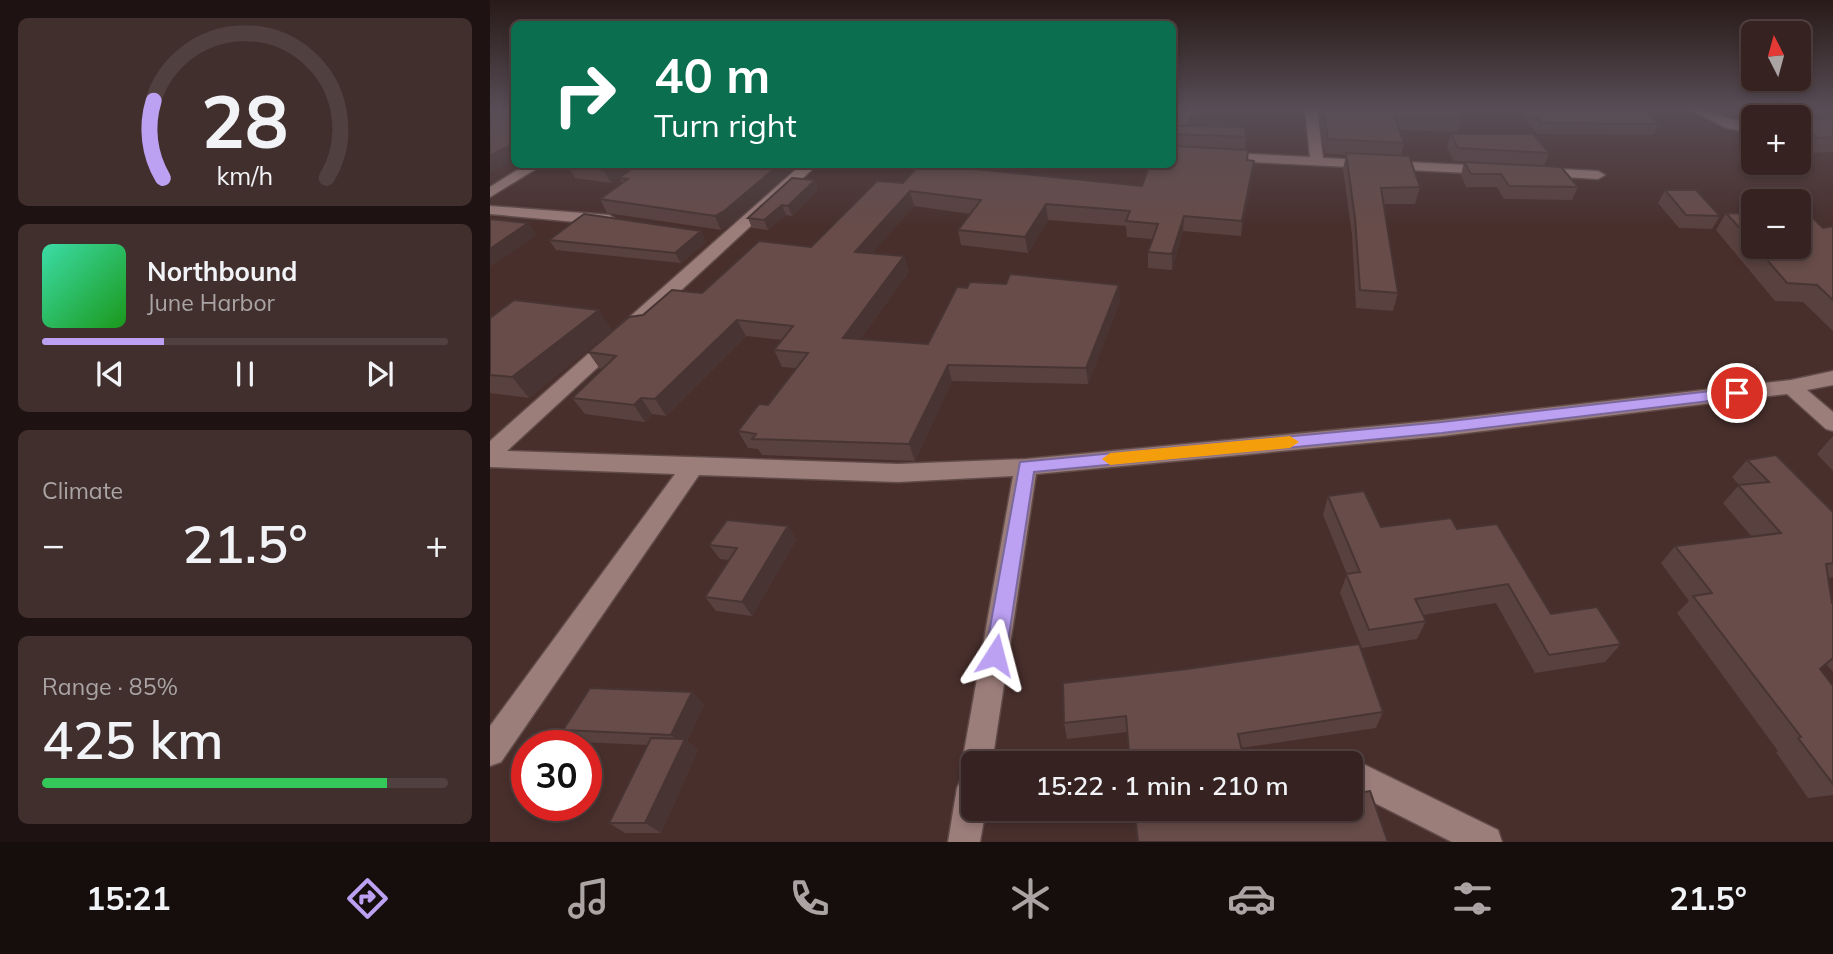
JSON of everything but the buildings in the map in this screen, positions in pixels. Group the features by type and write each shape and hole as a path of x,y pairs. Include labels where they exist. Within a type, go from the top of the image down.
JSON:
{"street":[{"path":"1315,148 1317,162"},
{"path":"1176,154 1598,175"},
{"path":"490,193 531,168"},
{"path":"490,457 807,168"},
{"path":"589,217 601,202"},
{"path":"490,210 589,217 627,223"},
{"path":"704,234 729,238"},
{"path":"490,457 898,474 1026,467 1442,428 1791,387 1833,378"},
{"path":"1791,387 1833,424"},
{"path":"490,751 693,466"},
{"path":"979,751 1026,467"},
{"path":"1363,780 1486,842"},
{"path":"964,842 968,821"}],"slow traffic":[{"path":"1110,459 1290,442"}],"route":[{"path":"995,655 1026,467 1442,428 1737,393"}]}
